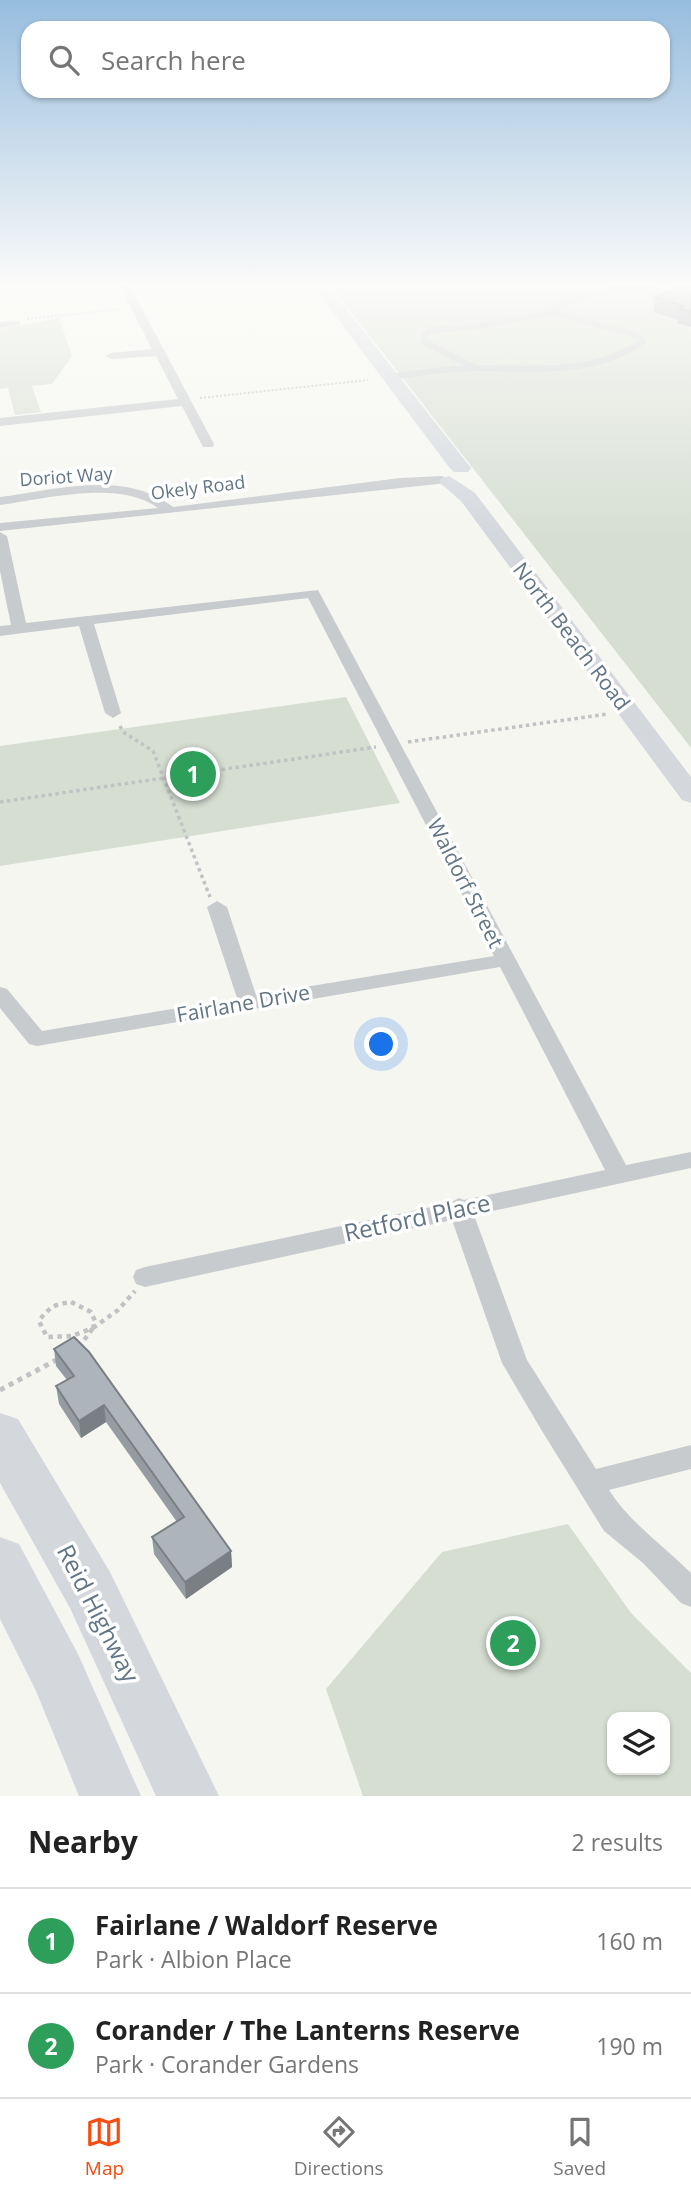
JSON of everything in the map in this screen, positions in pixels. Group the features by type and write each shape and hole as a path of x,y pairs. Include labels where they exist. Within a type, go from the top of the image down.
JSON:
{"highway":[{"name":"Reid Highway","path":"0,1435 90,1590 188,1796"},
{"path":"0,1562 58,1674 110,1796"}],"main road":[{"name":"North Beach Road","path":"372,370 691,795"},
{"name":"North Beach Road","path":"384,370 431,430 447,444 451,460 450,475 691,769"}],"street":[{"path":"169,370 208,444"},
{"path":"0,422 185,400"},
{"name":"Okely Road","path":"0,527 170,511 450,475"},
{"name":"Doriot Way","path":"0,501 90,491 138,492 153,497 170,511"},
{"path":"0,536 19,628"},
{"name":"Waldorf Street","path":"85,620 313,593 619,1174"},
{"path":"0,631 85,620 113,713"},
{"path":"216,907 248,1002"},
{"name":"Fairlane Drive","path":"0,995 37,1039 506,960"},
{"name":"Retford Place","path":"145,1277 459,1207 691,1160"},
{"path":"459,1207 515,1363 614,1522 691,1593"},
{"path":"589,1483 691,1457"}],"lane":[{"path":"390,377 449,370"}],"path":[{"path":"185,400 368,380"},
{"path":"0,802 621,712"},
{"path":"113,713 123,732 153,751 206,891 216,907"},
{"path":"0,1390 80,1347 90,1337 95,1321 85,1305 57,1304 43,1311 39,1321 41,1331 47,1337 60,1339 111,1318 123,1308 145,1277"}],"shaded area":[{"path":"0,370 62,370 52,384 32,386 41,412 15,415 8,388 0,389"},
{"path":"396,370 691,370 691,748"},
{"path":"346,697 400,803 0,866 0,746"},
{"path":"568,1524 631,1613 691,1673 691,1796 363,1796 326,1689 442,1552"}],"building":[{"path":"74,1337 89,1352 231,1551 185,1582 152,1537 184,1517 104,1405 79,1421 56,1386 74,1376 54,1349"}],"place":[{"name":"Fairlane / Waldorf Reserve","path":"193,774"},
{"name":"Corander / The Lanterns Reserve","path":"513,1643"}]}
